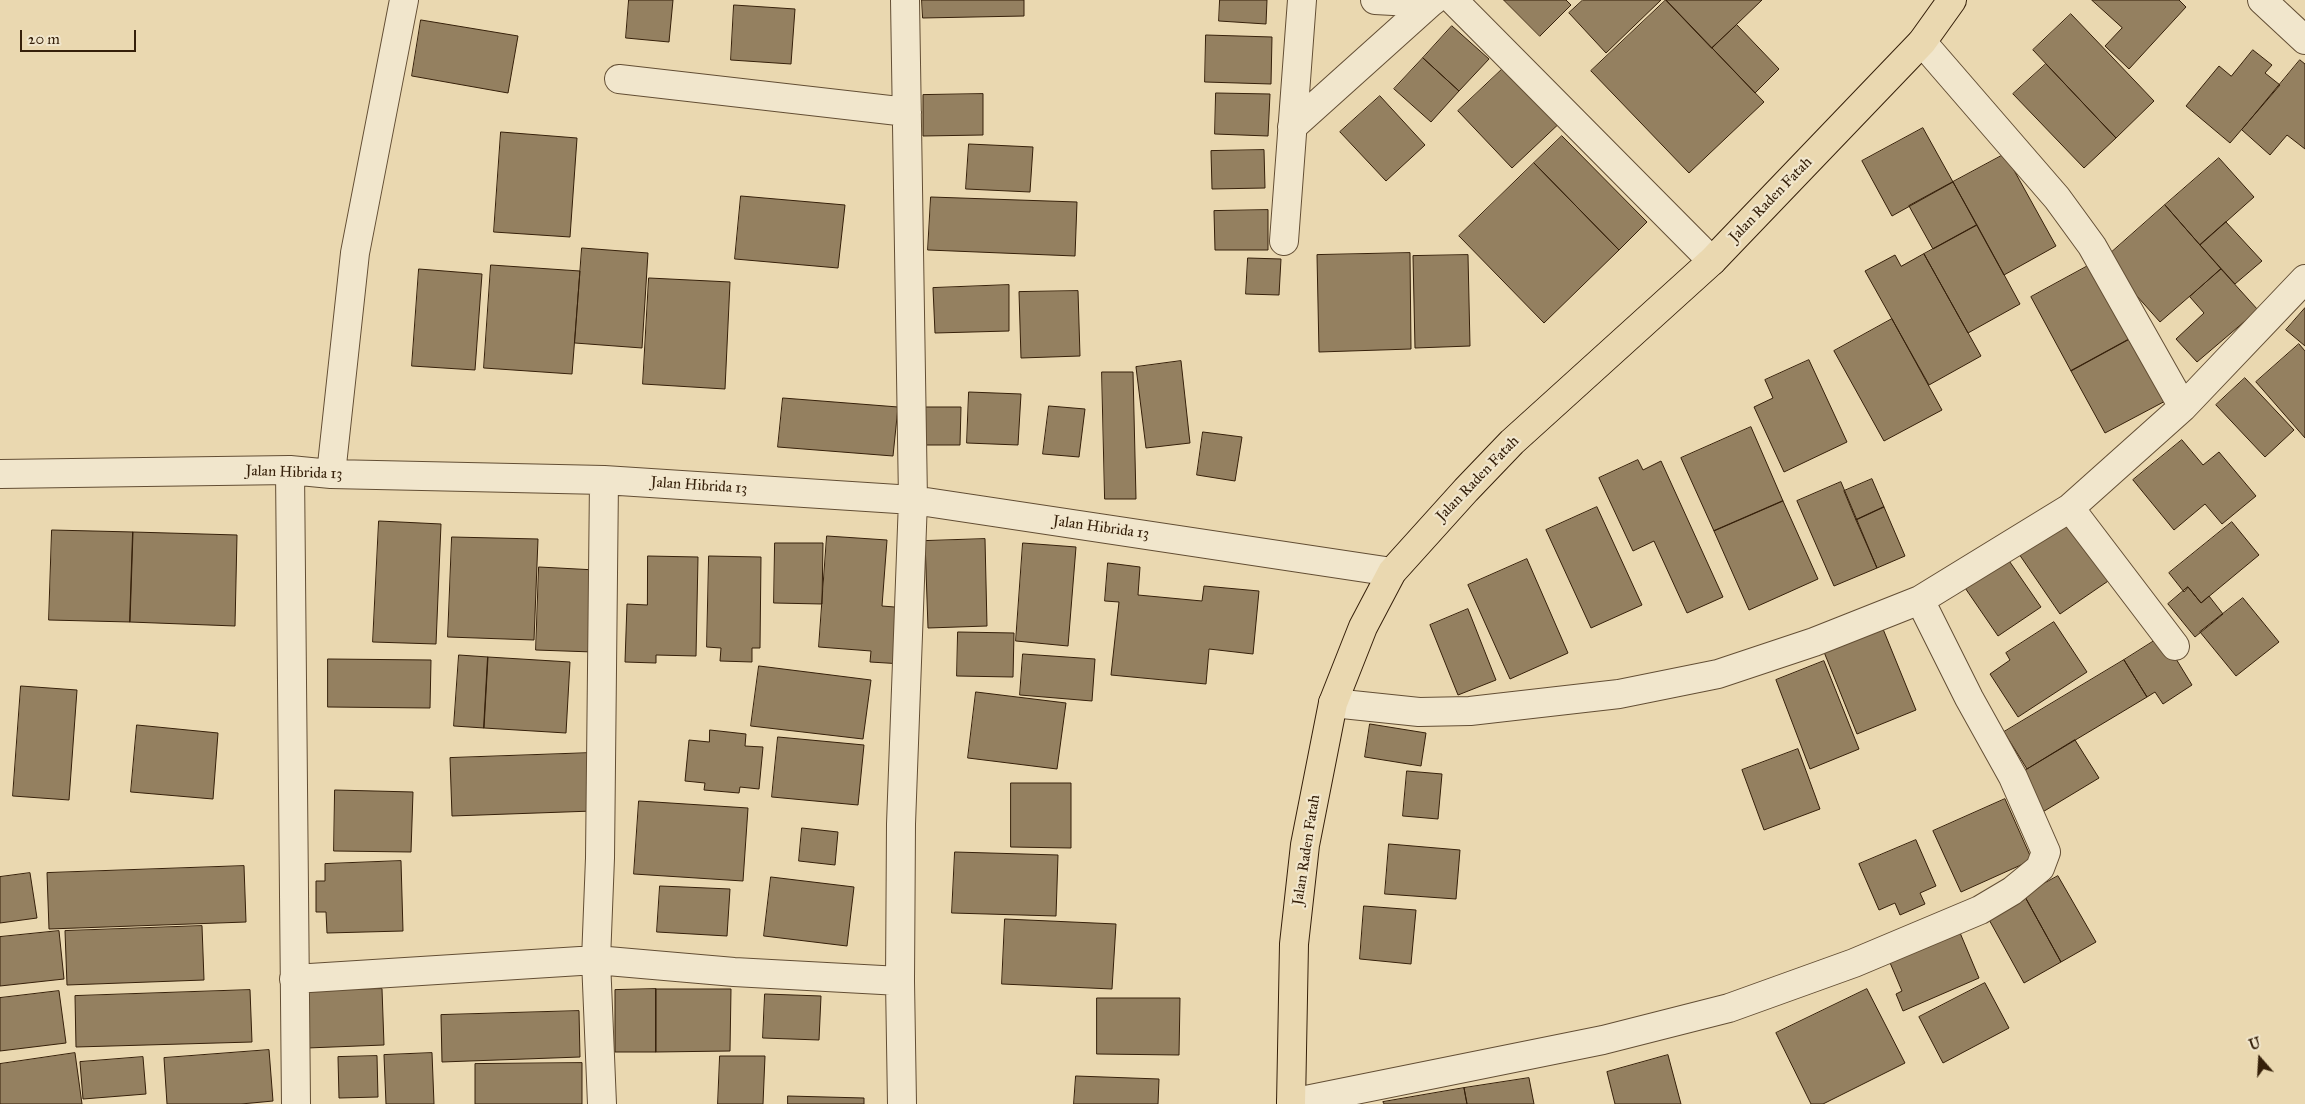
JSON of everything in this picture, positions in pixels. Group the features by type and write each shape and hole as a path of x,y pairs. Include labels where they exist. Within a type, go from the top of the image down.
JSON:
{"highway":[{"name":"Jalan Raden Fatah","path":"1291,1104 1294,944 1304,845 1333,703 1363,627 1392,572 1512,442 1712,261 1922,42 1952,0"}],"street":[{"path":"331,474 355,253 404,0"},
{"path":"902,1104 900,981 901,824 913,500 905,0"},
{"path":"1284,241 1302,0"},
{"path":"1375,0 1439,1 1712,261"},
{"path":"2262,0 2305,40"},
{"path":"1292,127 1439,1"},
{"path":"1922,42 2057,198 2092,246 2184,407"},
{"path":"619,79 907,112"},
{"path":"1333,703 1418,712 1470,711 1619,694 1718,674 1814,642 1920,600 2070,508 2184,407 2305,279"},
{"path":"290,470 296,1104"},
{"name":"Jalan Hibrida 13","path":"0,474 290,470 331,474 604,480 913,500 1392,572"},
{"path":"602,1104 596,960 600,858 604,480"},
{"path":"2070,508 2175,646"},
{"path":"1291,1104 1603,1040 1729,1008 1854,963 1980,910 2012,891 2040,868 2046,852 2013,777 1968,698 1920,600"},
{"path":"294,979 596,960 734,972 900,981"}],"building":[{"path":"629,0 673,0 669,42 626,38"},
{"path":"922,0 1024,0 1024,16 923,18"},
{"path":"1220,0 1267,0 1266,24 1219,21"},
{"path":"1504,0 1566,0 1571,5 1540,36"},
{"path":"1583,0 1661,0 1606,53 1569,13"},
{"path":"1666,0 1764,102 1689,173 1591,71"},
{"path":"1666,0 1762,0 1712,48"},
{"path":"2092,0 2179,0 2186,7 2129,69 2105,46 2122,28"},
{"path":"734,5 795,9 791,64 731,60"},
{"path":"2071,14 2154,101 2116,138 2033,50"},
{"path":"421,20 518,36 508,93 412,76"},
{"path":"1737,25 1779,69 1755,93 1712,48"},
{"path":"1452,26 1489,59 1459,91 1423,58"},
{"path":"1206,35 1272,37 1271,84 1205,82"},
{"path":"2253,50 2272,65 2265,73 2280,85 2230,143 2186,106 2219,66 2231,76"},
{"path":"1423,58 1459,91 1431,122 1394,89"},
{"path":"2300,60 2305,64 2305,149 2287,135 2270,155 2242,130"},
{"path":"1511,61 1565,118 1512,168 1458,111"},
{"path":"2046,64 2116,138 2084,168 2013,94"},
{"path":"1216,93 1270,94 1268,136 1215,134"},
{"path":"983,94 983,135 923,136 923,95"},
{"path":"1380,96 1425,145 1386,181 1340,132"},
{"path":"1923,128 1953,182 1892,216 1862,161"},
{"path":"501,132 577,138 570,237 494,232"},
{"path":"1562,136 1647,222 1619,250 1534,163"},
{"path":"969,144 1033,147 1030,192 966,189"},
{"path":"1264,150 1265,188 1212,189 1211,151"},
{"path":"2005,154 2056,246 2004,275 1953,182"},
{"path":"2219,158 2254,197 2200,245 2165,205"},
{"path":"1534,163 1619,250 1544,323 1459,236"},
{"path":"1953,182 1977,225 1933,249 1909,206"},
{"path":"741,196 845,205 838,268 735,259"},
{"path":"931,197 1077,202 1075,256 928,250"},
{"path":"2165,205 2221,269 2160,322 2104,259"},
{"path":"1268,210 1268,250 1215,250 1214,211"},
{"path":"2226,222 2262,261 2235,284 2200,245"},
{"path":"1977,225 2020,304 1968,333 1924,254"},
{"path":"582,248 648,253 642,348 575,343"},
{"path":"1410,253 1411,349 1319,352 1317,255"},
{"path":"1924,254 1981,356 1929,385 1865,271 1895,255 1901,266"},
{"path":"1468,255 1470,346 1415,348 1413,256"},
{"path":"1248,258 1281,259 1279,295 1246,294"},
{"path":"2097,261 2137,335 2071,371 2031,297"},
{"path":"491,265 580,271 572,374 484,368"},
{"path":"419,269 482,274 475,370 412,366"},
{"path":"2221,269 2258,310 2197,362 2176,339 2204,313 2190,297"},
{"path":"649,278 730,282 725,389 643,384"},
{"path":"1009,285 1009,331 935,333 933,288"},
{"path":"1078,291 1080,356 1021,358 1019,292"},
{"path":"2305,308 2305,346 2286,330"},
{"path":"1892,319 1942,410 1884,441 1834,351"},
{"path":"2137,335 2171,398 2105,433 2071,371"},
{"path":"2299,344 2305,351 2305,438 2256,382"},
{"path":"1809,360 1847,442 1784,472 1754,407 1773,398 1765,380"},
{"path":"1181,361 1190,443 1146,448 1136,367"},
{"path":"1102,372 1133,372 1136,499 1105,499"},
{"path":"2245,378 2294,430 2265,457 2216,405"},
{"path":"969,392 1021,394 1018,445 967,443"},
{"path":"783,398 898,407 893,456 778,447"},
{"path":"1049,406 1085,409 1079,457 1043,454"},
{"path":"925,407 961,407 960,445 924,445"},
{"path":"1751,427 1783,501 1714,531 1681,458"},
{"path":"1203,432 1242,437 1235,481 1197,475"},
{"path":"2182,440 2203,465 2219,452 2256,496 2222,524 2205,504 2174,530 2133,480"},
{"path":"1638,460 1643,470 1661,461 1723,597 1687,613 1654,541 1633,551 1599,478"},
{"path":"1872,479 1884,507 1856,520 1844,491"},
{"path":"1841,482 1877,568 1834,586 1797,501"},
{"path":"1783,501 1818,579 1749,610 1714,531"},
{"path":"1597,507 1642,605 1591,628 1546,530"},
{"path":"1884,507 1905,556 1877,568 1856,520"},
{"path":"2073,517 2114,577 2060,614 2019,554"},
{"path":"379,521 441,524 436,644 373,642"},
{"path":"2232,522 2259,555 2201,603 2188,587 2184,592 2169,573"},
{"path":"52,530 133,532 130,622 49,620"},
{"path":"133,532 237,535 235,626 130,622"},
{"path":"827,536 887,540 882,606 907,608 903,664 870,662 871,651 819,647"},
{"path":"452,537 538,539 534,640 448,637"},
{"path":"985,539 987,626 928,628 925,541"},
{"path":"775,543 823,543 822,604 774,603"},
{"path":"1023,543 1076,547 1068,646 1016,641"},
{"path":"2003,552 2041,607 1998,636 1961,582"},
{"path":"648,556 698,557 696,656 656,655 656,663 625,662 627,604 647,605"},
{"path":"709,556 761,557 760,648 752,648 752,662 720,661 721,648 707,647"},
{"path":"1527,559 1568,653 1510,679 1468,585"},
{"path":"1108,563 1140,567 1138,595 1202,601 1204,586 1259,591 1253,654 1209,649 1206,684 1111,675 1119,602 1105,601"},
{"path":"539,567 596,570 593,652 536,650"},
{"path":"2188,587 2201,603 2209,596 2223,614 2195,637 2168,604"},
{"path":"2243,598 2279,642 2236,676 2200,632"},
{"path":"1468,609 1496,680 1458,695 1430,625"},
{"path":"2054,622 2087,672 2018,717 1990,674 2010,660 2006,653"},
{"path":"1883,629 1916,710 1857,734 1824,652"},
{"path":"958,632 1014,633 1013,677 957,676"},
{"path":"2162,636 2192,685 2163,704 2155,692 2147,697 2124,660"},
{"path":"1023,654 1095,659 1092,701 1020,695"},
{"path":"459,655 488,657 484,728 454,726"},
{"path":"488,657 570,662 566,733 484,728"},
{"path":"328,659 431,660 430,708 328,707"},
{"path":"2124,660 2147,697 2027,769 2004,732"},
{"path":"1824,661 1859,749 1810,769 1776,680"},
{"path":"759,666 871,680 863,739 751,726"},
{"path":"21,686 77,690 69,800 13,796"},
{"path":"976,692 1066,703 1057,769 968,758"},
{"path":"1370,724 1426,733 1421,766 1365,757"},
{"path":"137,725 218,733 213,799 131,792"},
{"path":"710,730 746,734 745,746 763,747 759,789 740,787 739,793 704,790 705,783 685,781 689,740 709,742"},
{"path":"778,737 864,745 858,805 772,797"},
{"path":"2075,740 2099,778 2041,813 2018,775"},
{"path":"1798,749 1820,809 1764,830 1742,770"},
{"path":"591,753 593,811 452,816 450,758"},
{"path":"1407,771 1442,774 1438,819 1403,816"},
{"path":"1011,783 1071,783 1071,848 1011,847"},
{"path":"335,790 413,792 411,852 334,851"},
{"path":"2005,799 2032,860 1961,892 1933,831"},
{"path":"639,801 748,808 743,881 634,874"},
{"path":"802,828 838,832 835,865 799,861"},
{"path":"1916,840 1936,886 1920,893 1925,904 1900,915 1895,903 1879,910 1859,864"},
{"path":"1389,844 1460,850 1456,899 1385,894"},
{"path":"955,852 1058,855 1056,916 952,913"},
{"path":"401,861 403,931 327,933 326,912 316,912 316,881 325,881 325,864"},
{"path":"244,866 246,922 49,929 47,873"},
{"path":"30,873 37,918 0,923 0,877"},
{"path":"2058,876 2096,942 2061,962 2024,895"},
{"path":"771,877 854,887 847,946 764,936"},
{"path":"660,886 730,889 727,936 657,932"},
{"path":"2024,895 2061,962 2024,983 1987,916"},
{"path":"1364,906 1416,910 1411,964 1360,959"},
{"path":"1005,919 1116,924 1112,989 1002,984"},
{"path":"202,926 204,980 67,985 65,931"},
{"path":"1958,928 1979,978 1903,1011 1896,994 1902,991 1888,958"},
{"path":"59,931 64,979 0,986 0,937"},
{"path":"1985,983 2009,1028 1943,1063 1919,1017"},
{"path":"382,989 384,1045 307,1048 306,991"},
{"path":"656,989 656,1052 615,1052 615,990"},
{"path":"656,989 731,989 730,1051 656,1052"},
{"path":"1867,989 1905,1063 1823,1104 1811,1104 1776,1033"},
{"path":"250,990 252,1042 76,1047 75,996"},
{"path":"59,991 66,1043 0,1051 0,998"},
{"path":"765,994 821,996 819,1040 763,1038"},
{"path":"1097,998 1180,998 1179,1055 1097,1054"},
{"path":"579,1011 580,1057 442,1062 441,1015"},
{"path":"269,1050 273,1101 241,1104 167,1104 164,1058"},
{"path":"75,1053 82,1104 0,1104 0,1064"},
{"path":"432,1053 434,1104 386,1104 384,1055"},
{"path":"1668,1055 1681,1104 1615,1104 1607,1072"},
{"path":"377,1056 378,1097 339,1098 338,1057"},
{"path":"720,1056 765,1056 763,1104 718,1104"},
{"path":"143,1057 146,1094 83,1099 80,1062"},
{"path":"582,1063 582,1104 475,1104 475,1064"},
{"path":"1076,1076 1159,1079 1158,1104 1074,1104"},
{"path":"1529,1078 1534,1104 1467,1104 1464,1088"},
{"path":"1464,1088 1467,1104 1384,1104 1383,1102"},
{"path":"788,1096 864,1098 864,1104 788,1104"}]}
